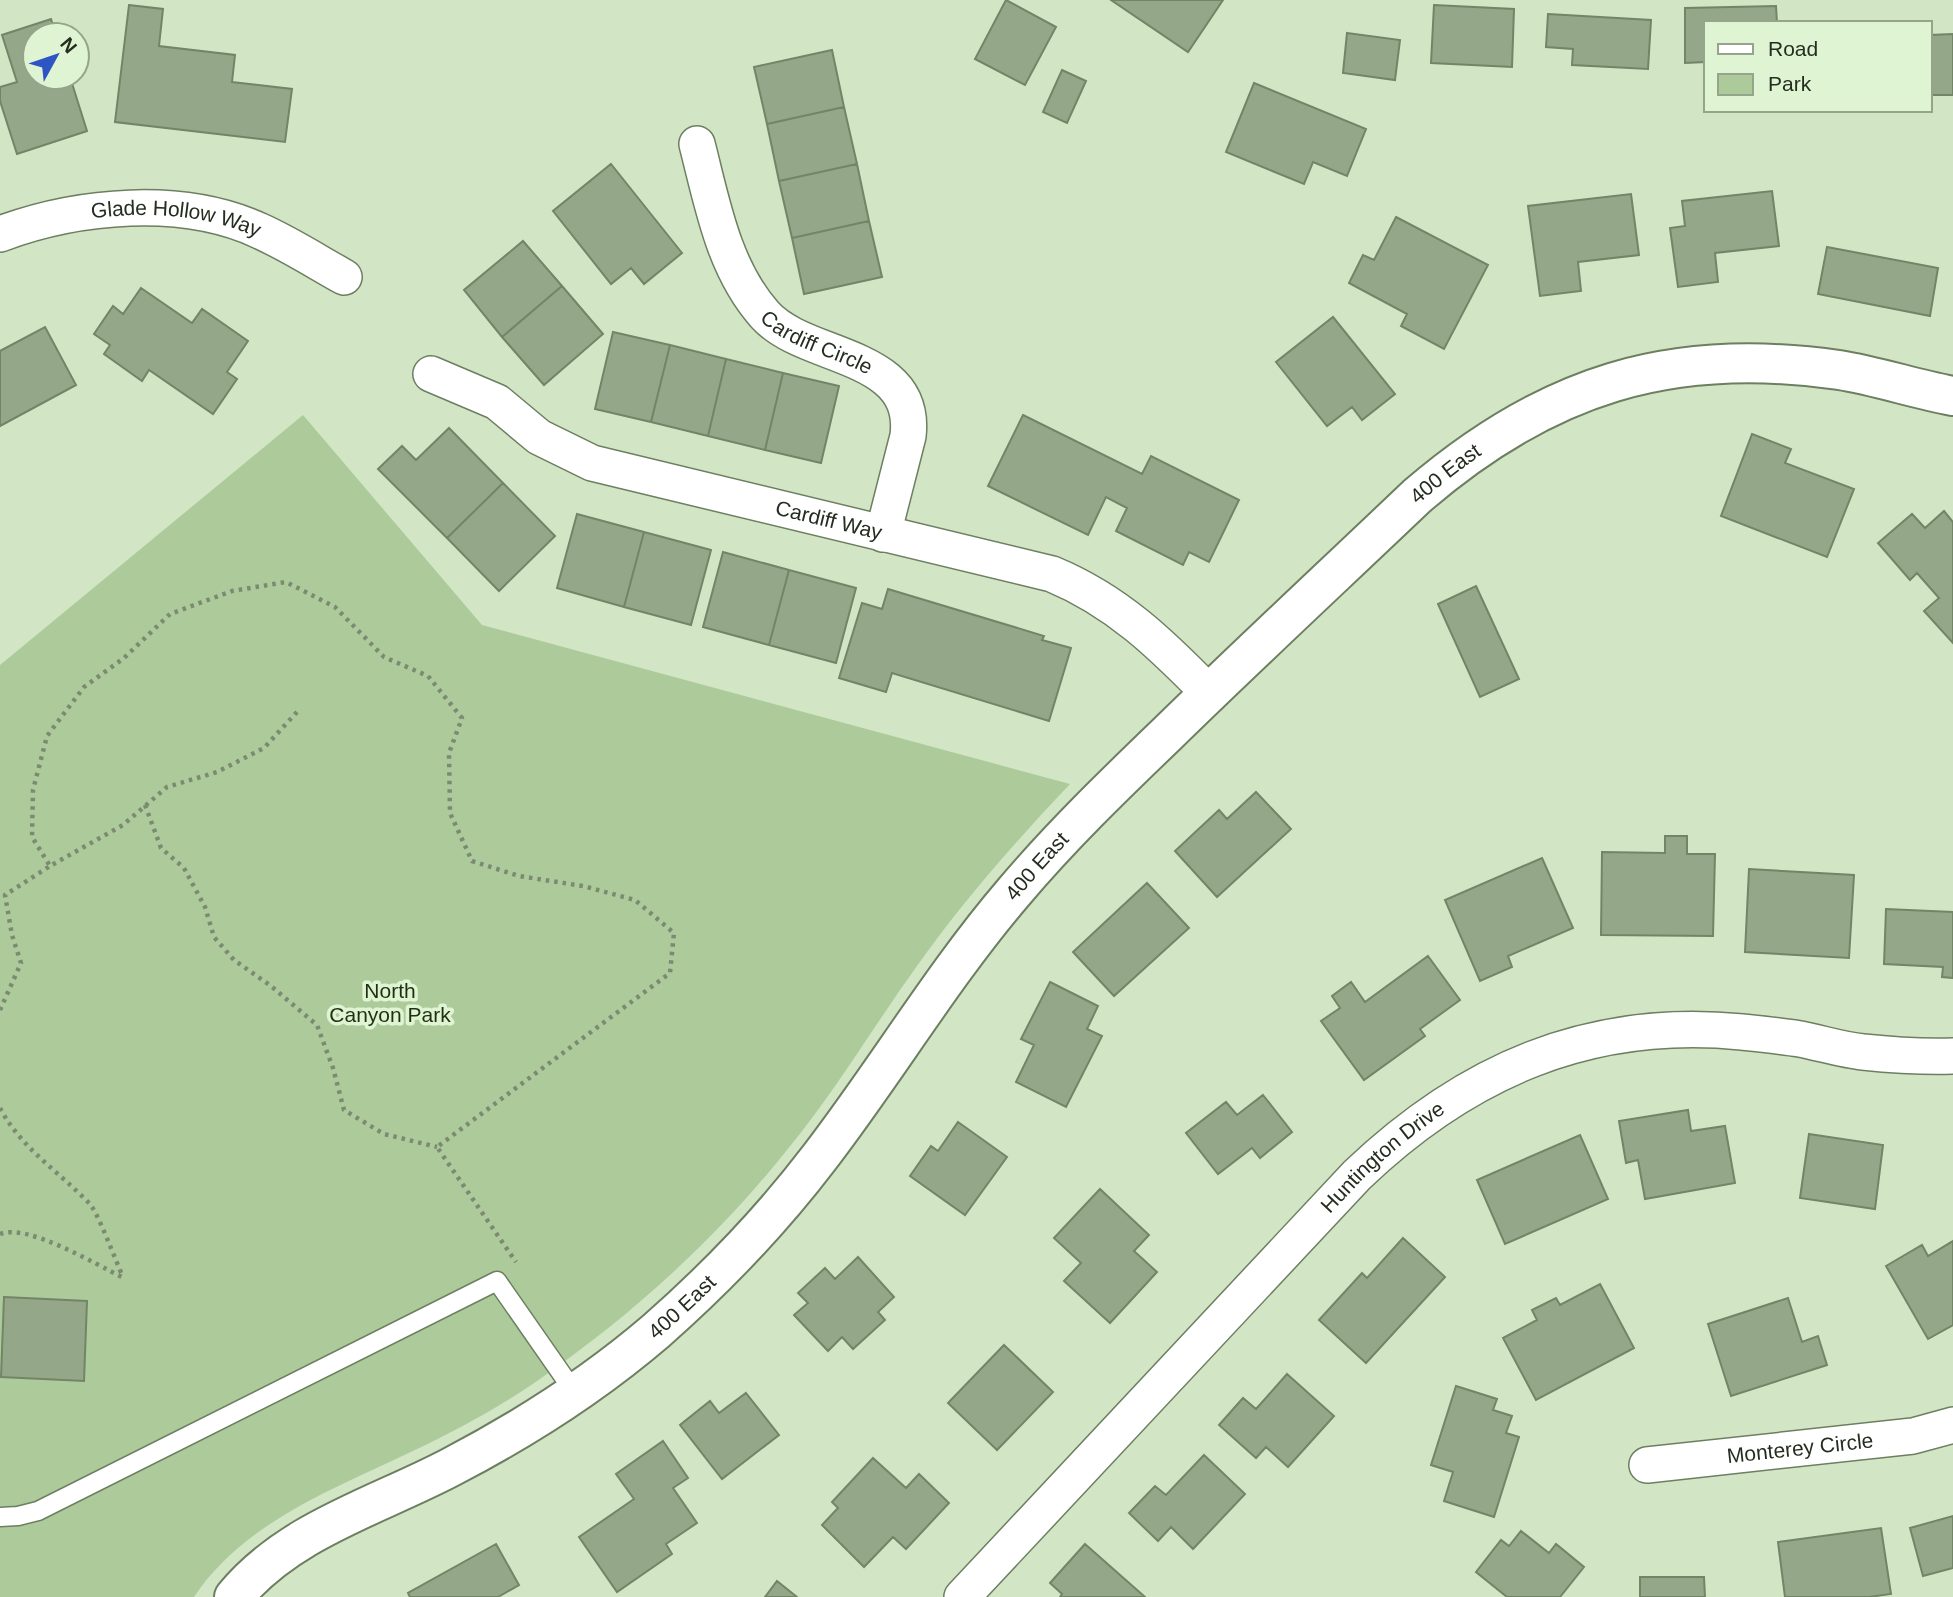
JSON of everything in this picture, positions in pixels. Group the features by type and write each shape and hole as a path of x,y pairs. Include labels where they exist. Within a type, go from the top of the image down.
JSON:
{"street":[{"name":"Cardiff Circle","path":"696,144 722,240 757,305 778,327 790,335 848,357 882,376 903,399 910,423 883,534"},
{"name":"Glade Hollow Way","path":"0,234 54,217 92,211 132,208 173,210 227,219 261,231 344,277"},
{"name":"400 East","path":"234,1597 267,1565 302,1540 447,1469 530,1422 575,1393 655,1331 725,1265 775,1212 819,1158 968,948 1010,895 1079,820 1417,496 1488,440 1554,404 1592,389 1667,369 1773,363 1843,371 1953,396"},
{"name":"Cardiff Way","path":"430,374 496,402 539,437 592,463 1052,574 1079,586 1127,616 1209,693"},
{"name":"Huntington Drive","path":"962,1597 1357,1175 1392,1142 1460,1093 1540,1055 1645,1030 1740,1032 1796,1039 1861,1052 1953,1056"},
{"name":"Monterey Circle","path":"1647,1465 1913,1436 1953,1425"}],"lane":[{"path":"0,1517 28,1515 48,1506 497,1281 575,1393"}],"path":[{"path":"50,866 32,837 33,790 47,736 84,687 124,658 170,614 232,592 286,582 335,607 384,657 428,676 462,718 449,753 450,813 472,861 519,876 583,886 635,900 674,933 670,973 437,1147"},
{"path":"0,1010 21,963 12,935 5,895 123,825 167,787 217,772 264,748 297,712"},
{"path":"145,805 162,848 184,868 205,907 214,937 234,960 317,1024 344,1110 384,1135 437,1147 519,1265"},
{"path":"0,1108 11,1129 91,1205 123,1277 38,1236 6,1231 0,1234"}],"green space":[{"name":"North Canyon Park","path":"303,415 482,625 1070,784 1010,849 953,918 821,1105 759,1183 731,1215 670,1275 572,1356 477,1418 294,1509 239,1547 215,1570 194,1597 0,1597 0,665"}],"building":[{"path":"1006,0 1056,27 1025,85 975,59"},
{"path":"1111,0 1223,0 1188,52"},
{"path":"129,5 163,9 159,46 235,55 232,82 292,89 285,142 115,122"},
{"path":"1434,5 1514,9 1512,67 1431,63"},
{"path":"1776,6 1777,21 1704,21 1704,62 1685,63 1685,8"},
{"path":"1548,14 1651,20 1648,69 1572,65 1573,49 1546,47"},
{"path":"21,29 21,91 74,91 87,131 17,154 0,101 0,87 17,82 2,35"},
{"path":"1347,33 1400,40 1395,80 1343,73"},
{"path":"1953,34 1953,95 1932,95 1932,35"},
{"path":"832,50 844,107 767,124 754,67"},
{"path":"1062,70 1086,81 1067,123 1043,112"},
{"path":"1254,83 1366,129 1347,176 1313,162 1304,184 1226,152"},
{"path":"844,107 857,164 779,181 767,124"},
{"path":"611,164 682,253 644,284 631,268 611,284 553,211"},
{"path":"857,164 869,221 792,238 779,181"},
{"path":"1772,191 1779,246 1715,253 1718,282 1678,287 1670,228 1685,226 1682,201"},
{"path":"1631,194 1639,255 1578,262 1581,291 1540,296 1528,206"},
{"path":"1396,217 1488,265 1444,349 1401,326 1407,314 1349,283 1363,255 1374,260"},
{"path":"869,221 882,277 804,294 792,238"},
{"path":"523,241 562,286 502,337 464,290"},
{"path":"1827,247 1938,268 1930,316 1818,294"},
{"path":"562,286 603,334 544,385 502,337"},
{"path":"141,288 192,323 202,309 248,341 227,372 237,379 213,414 149,370 142,381 104,354 110,345 94,334 113,306 123,314"},
{"path":"1333,317 1395,394 1362,420 1352,407 1327,426 1276,362"},
{"path":"45,327 76,385 0,426 0,351"},
{"path":"613,332 670,345 651,422 595,409"},
{"path":"670,345 726,359 708,436 651,422"},
{"path":"726,359 783,373 765,450 708,436"},
{"path":"783,373 839,386 821,463 765,450"},
{"path":"1023,415 1142,474 1151,456 1239,500 1209,562 1189,552 1183,565 1116,531 1127,508 1106,497 1088,535 988,486"},
{"path":"449,428 503,483 447,538 378,469 402,446 416,460"},
{"path":"1752,434 1791,449 1785,463 1854,489 1827,557 1721,516"},
{"path":"503,483 555,536 499,591 447,538"},
{"path":"1944,511 1953,522 1953,643 1924,611 1939,598 1917,573 1910,580 1878,543 1912,514 1925,528"},
{"path":"577,514 644,532 624,607 557,588"},
{"path":"644,532 711,550 691,625 624,607"},
{"path":"723,552 789,570 769,645 703,627"},
{"path":"789,570 856,588 836,663 769,645"},
{"path":"1476,586 1519,679 1480,697 1438,604"},
{"path":"888,589 1044,636 1042,640 1071,648 1049,721 892,673 886,692 839,678 862,603 882,609"},
{"path":"1256,792 1291,829 1217,897 1175,851 1219,810 1227,819"},
{"path":"1665,836 1687,836 1687,854 1715,854 1713,936 1601,935 1602,852 1665,853"},
{"path":"1542,858 1573,928 1508,956 1512,967 1480,981 1445,900"},
{"path":"1749,869 1854,875 1849,958 1745,952"},
{"path":"1147,883 1189,928 1114,996 1073,952"},
{"path":"1886,909 1953,912 1953,978 1942,977 1943,967 1884,964"},
{"path":"1428,956 1460,1000 1420,1029 1425,1036 1364,1080 1321,1021 1340,1008 1332,996 1351,982 1365,1002"},
{"path":"1050,982 1098,1006 1087,1029 1102,1036 1066,1107 1016,1082 1034,1045 1021,1039"},
{"path":"1263,1095 1292,1132 1260,1158 1252,1148 1218,1174 1186,1133 1226,1102 1237,1115"},
{"path":"1688,1110 1691,1131 1725,1126 1735,1183 1645,1199 1638,1160 1626,1163 1619,1121"},
{"path":"958,1122 1007,1157 965,1215 910,1176 931,1146 938,1151"},
{"path":"1809,1134 1883,1145 1875,1209 1800,1198"},
{"path":"1580,1135 1608,1199 1505,1244 1477,1180"},
{"path":"1100,1189 1149,1235 1134,1251 1157,1272 1110,1323 1064,1281 1081,1263 1054,1238"},
{"path":"1403,1238 1445,1277 1366,1363 1319,1320 1362,1273 1367,1278"},
{"path":"1953,1241 1953,1325 1928,1339 1886,1266 1922,1245 1928,1256"},
{"path":"858,1257 894,1297 878,1312 885,1320 853,1349 842,1337 828,1351 794,1315 808,1303 798,1293 825,1268 835,1279"},
{"path":"1600,1284 1634,1348 1536,1400 1503,1338 1537,1320 1532,1310 1556,1298 1560,1305"},
{"path":"4,1297 87,1301 84,1381 1,1377"},
{"path":"1788,1298 1802,1342 1818,1336 1827,1365 1731,1396 1708,1324"},
{"path":"1004,1345 1053,1392 997,1450 948,1403"},
{"path":"1287,1374 1334,1416 1288,1467 1266,1447 1256,1458 1219,1425 1243,1398 1256,1409"},
{"path":"1456,1386 1497,1399 1493,1410 1512,1416 1506,1433 1519,1437 1494,1517 1444,1501 1453,1472 1431,1465"},
{"path":"746,1393 779,1435 722,1479 680,1425 710,1401 719,1413"},
{"path":"663,1441 688,1478 673,1488 697,1523 666,1544 672,1554 617,1592 579,1537 634,1499 616,1474"},
{"path":"1204,1455 1245,1494 1193,1549 1171,1527 1158,1541 1129,1513 1155,1486 1166,1495"},
{"path":"873,1458 906,1488 919,1474 949,1503 906,1549 893,1537 864,1567 822,1525 838,1508 832,1502"},
{"path":"1953,1516 1953,1568 1923,1576 1910,1528"},
{"path":"1881,1528 1891,1594 1869,1597 1785,1597 1778,1542"},
{"path":"1521,1531 1549,1553 1556,1544 1584,1567 1560,1597 1507,1597 1476,1572 1501,1540 1509,1546"},
{"path":"496,1544 519,1585 498,1597 410,1597 408,1593"},
{"path":"1085,1544 1145,1597 1060,1597 1062,1594 1050,1583"},
{"path":"1640,1577 1704,1577 1705,1597 1640,1597"},
{"path":"777,1581 797,1597 765,1597"}]}
